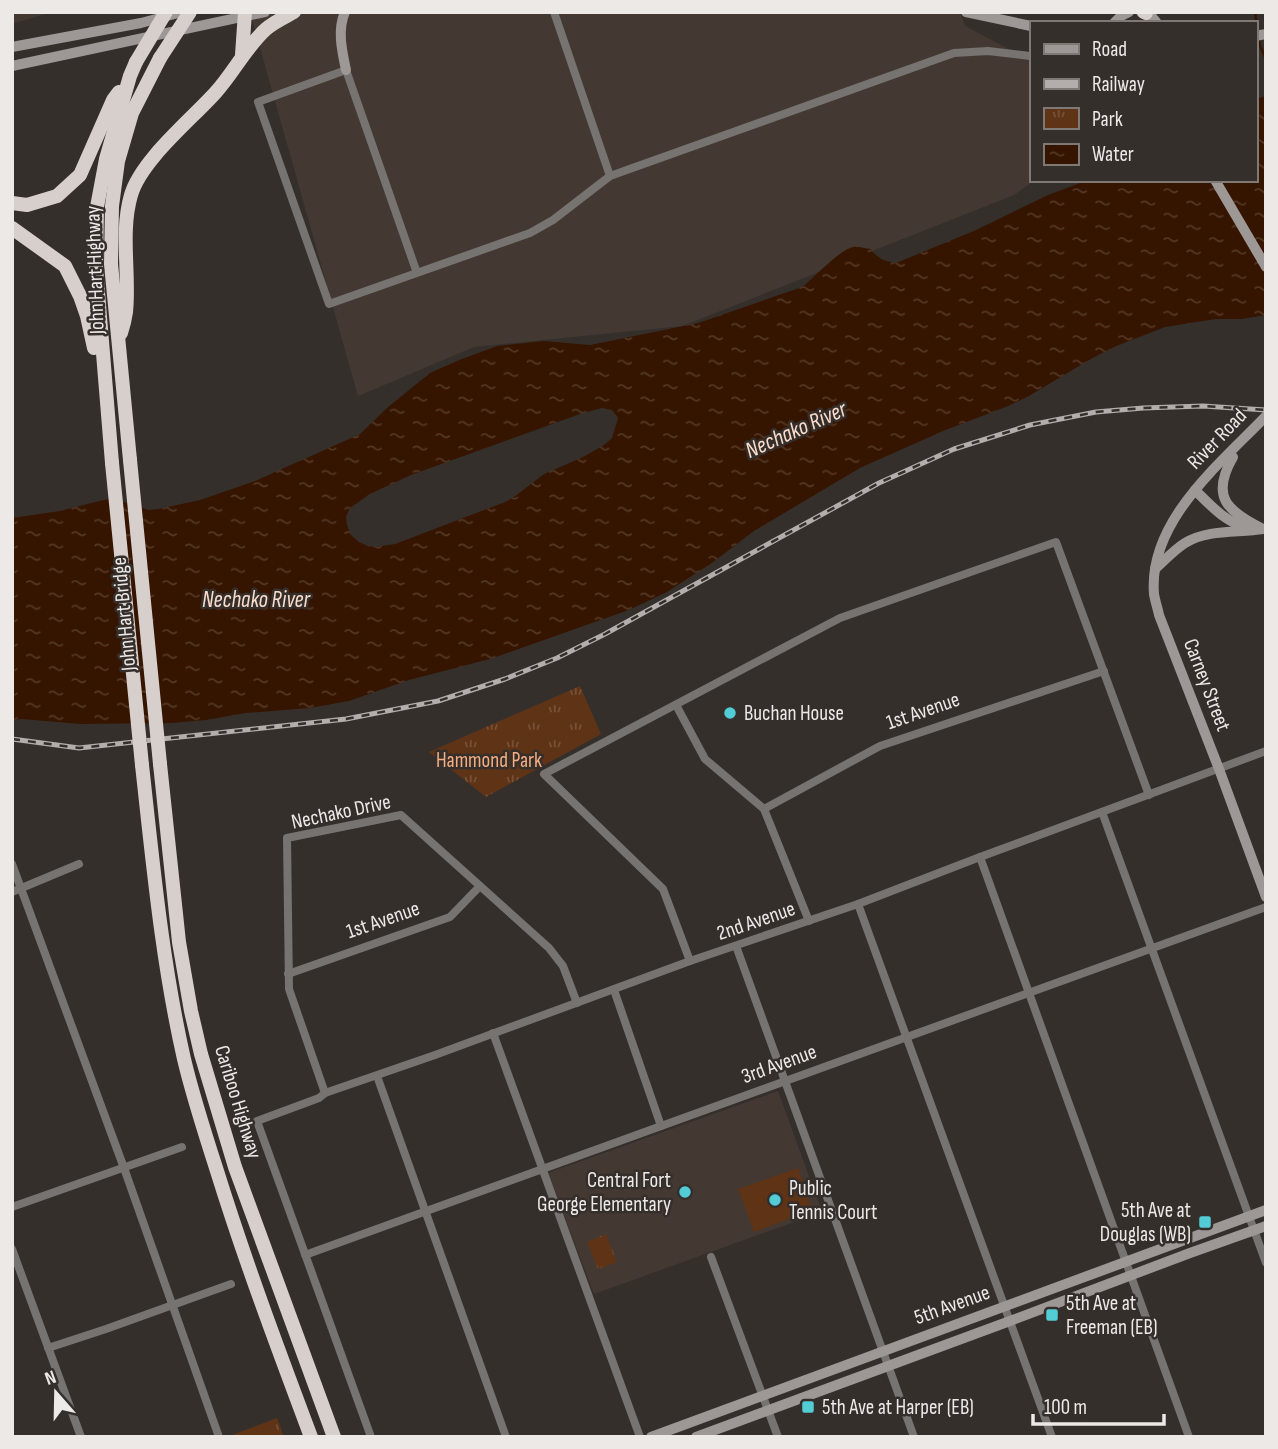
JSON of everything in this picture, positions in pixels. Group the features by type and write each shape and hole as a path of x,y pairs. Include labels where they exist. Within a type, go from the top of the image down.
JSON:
{"highway":[{"name":"John Hart Highway","path":"112,463 96,268 97,207 106,159 130,76 166,12"},
{"name":"John Hart Highway","path":"131,460 111,264 111,206 118,161 132,113 160,58 190,12"},
{"path":"119,345 126,313 126,226 131,193 155,156 218,90 242,55 267,28 294,12"},
{"path":"242,55 245,15"},
{"path":"12,203 27,205 57,196 80,175 113,100 130,76"},
{"path":"12,228 65,267 87,316 106,398"},
{"name":"John Hart Bridge","path":"131,460 160,764"},
{"name":"John Hart Bridge","path":"112,463 142,765"},
{"name":"Cariboo Highway","path":"160,764 178,942 201,1054 235,1167 334,1437"},
{"name":"Cariboo Highway","path":"142,765 157,906 170,992 197,1110 238,1240 311,1437"},
{"path":"287,1372 303,1437"}],"main road":[{"path":"12,47 141,23 181,12"},
{"path":"12,66 265,12"},
{"path":"345,12 342,19 341,48 346,70"},
{"path":"966,12 1030,26"},
{"path":"1216,182 1266,267"},
{"name":"River Road","path":"1195,489 1266,416"},
{"path":"1242,441 1226,469 1222,489 1227,505 1240,517 1264,530"},
{"path":"1195,489 1210,506 1233,523 1264,530"},
{"name":"Carney Street","path":"1195,489 1164,538 1155,569 1154,596 1266,897"},
{"path":"1155,569 1183,544 1198,536 1264,530"},
{"name":"5th Avenue","path":"651,1437 1266,1210"},
{"name":"5th Avenue","path":"696,1437 1266,1226"}],"street":[{"path":"554,12 610,176"},
{"path":"417,273 346,70 258,102 330,304 530,233 553,220 610,176 954,53 988,51 1030,56"},
{"path":"690,961 663,889 544,774 840,618 1056,542 1149,794"},
{"name":"1st Avenue","path":"764,809 880,746 1104,671"},
{"path":"676,705 705,759 764,809 809,921"},
{"name":"2nd Avenue","path":"305,1255 257,1121 319,1098 325,1093 690,961 858,904 1266,751"},
{"path":"1102,812 1266,1263"},
{"name":"Nechako Drive","path":"325,1093 289,989 287,838 401,815 549,948 563,966 577,1003"},
{"path":"980,857 1189,1437"},
{"path":"12,864 219,1437"},
{"path":"12,892 79,864"},
{"name":"1st Avenue","path":"288,974 450,917 480,886"},
{"path":"858,904 1052,1437"},
{"name":"3rd Avenue","path":"305,1255 1266,907"},
{"path":"736,946 914,1437"},
{"path":"614,990 661,1126"},
{"path":"493,1033 640,1437"},
{"path":"377,1076 506,1437"},
{"path":"12,1207 182,1147"},
{"path":"12,1248 81,1437"},
{"path":"305,1255 371,1437"},
{"path":"711,1258 778,1437"},
{"path":"48,1348 231,1284"}],"shaded area":[{"path":"12,12 52,12 12,24"},
{"path":"250,12 960,12 965,26 1030,60 1030,182 1032,182 1014,195 682,326 474,347 358,396"},
{"name":"Central Fort George Elementary","path":"778,1091 822,1212 594,1294 548,1173"}],"green space":[{"name":"Hammond Park","path":"580,686 601,734 486,797 429,752"},
{"name":"Public Tennis Court","path":"798,1168 812,1210 754,1232 738,1189"},
{"path":"606,1234 617,1262 598,1269 587,1242"},
{"path":"277,1418 284,1437 227,1437"}],"water":[{"name":"Nechako River","path":"1266,96 1266,315 1165,327 1114,347 1029,396 860,468 754,531 667,592 629,610 490,659 409,680 349,701 310,708 172,723 80,724 12,720 12,518 60,511 111,498 149,510 200,500 255,481 360,434 430,373 497,346 544,341 590,345 698,323 802,287 847,249 871,249 882,259 896,263 976,230 1048,195 1083,182 1257,182 1257,98","holes":["602,408 612,410 618,418 612,438 604,445 544,474 505,502 395,544 368,546 351,535 346,517 350,508 370,494 411,475 580,414"]}],"waterway":[{"path":"1255,12 1256,21"},
{"path":"1257,26 1258,33"},
{"path":"1259,40 1266,59"}],"railway":[{"path":"12,739 79,748 346,719 438,701 557,658 879,483 954,449 1030,425 1096,412 1203,406 1266,410"}],"place":[{"name":"Buchan House","path":"730,713"},
{"name":"Central Fort George Elementary","path":"685,1192"},
{"name":"Public Tennis Court","path":"775,1200"},
{"name":"5th Ave at Douglas (WB)","path":"1205,1222"},
{"name":"5th Ave at Freeman (EB)","path":"1052,1315"},
{"name":"5th Ave at Harper (EB)","path":"808,1407"}]}
